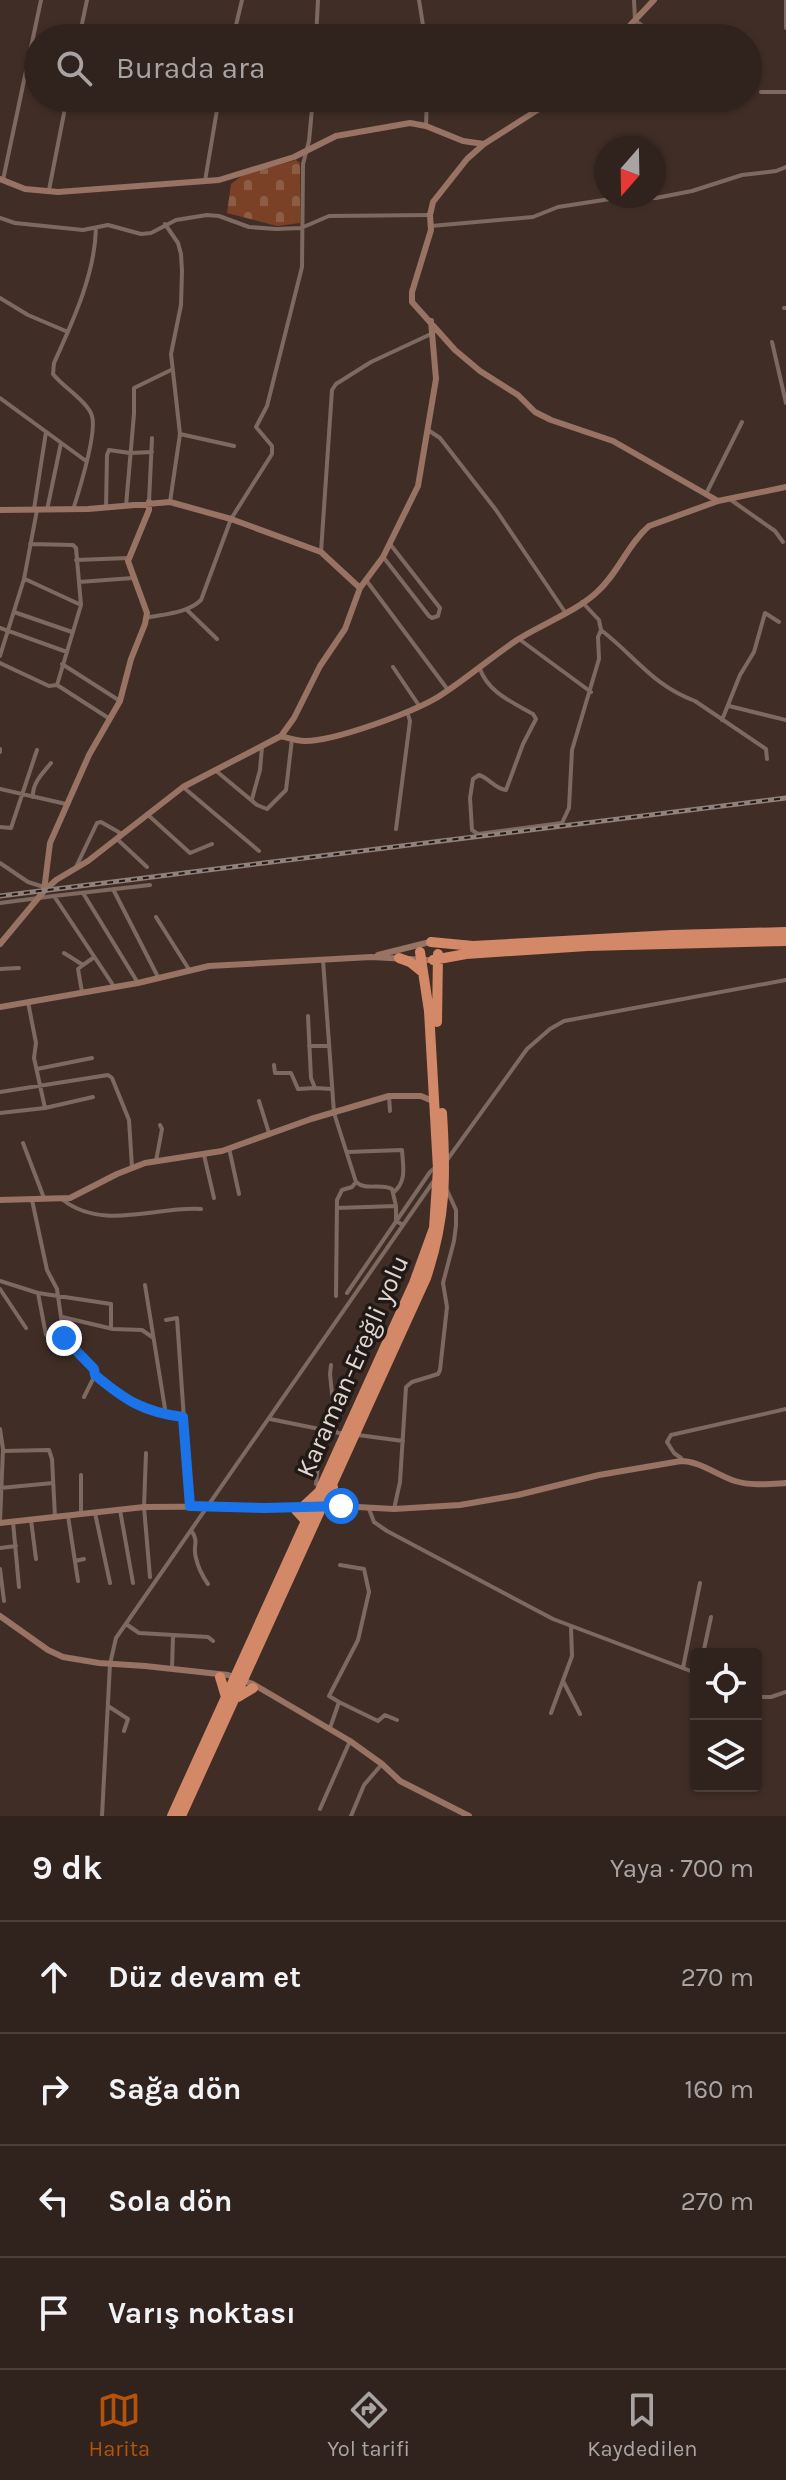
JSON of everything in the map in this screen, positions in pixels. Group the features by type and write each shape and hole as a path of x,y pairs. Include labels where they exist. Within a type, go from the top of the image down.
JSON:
{"highway":[{"path":"429,954 473,946 786,932"},
{"path":"429,954 786,941"},
{"name":"Karaman-Ereğli yolu","path":"429,954 425,980 441,1173"},
{"name":"Karaman-Ereğli yolu","path":"181,1816 239,1679 311,1523 319,1486 346,1434 434,1228 441,1173 436,994 429,954"},
{"path":"436,994 447,964 466,954"},
{"path":"399,958 416,966 425,980"},
{"name":"Karaman-Ereğli yolu","path":"314,1508 333,1482 346,1434"},
{"path":"311,1523 314,1508 332,1494 333,1482"},
{"path":"231,1698 239,1679"},
{"name":"Karaman-Ereğli yolu","path":"172,1816 231,1698"}],"street":[{"path":"36,24 41,0"},
{"path":"82,24 87,0"},
{"path":"236,24 242,0"},
{"path":"317,24 318,0"},
{"path":"419,0 423,24"},
{"path":"634,0 635,20 640,24"},
{"path":"631,24 654,0"},
{"path":"786,0 786,28"},
{"path":"24,76 1,180 25,189 48,191 219,180 294,157 336,136 410,123 463,141 484,144"},
{"path":"762,92 786,92"},
{"path":"48,191 64,112"},
{"path":"205,181 217,112"},
{"path":"146,618 186,609 201,600 231,519 272,454 272,446 256,427 267,406 302,267 303,164 311,112"},
{"path":"426,112 426,126"},
{"path":"534,112 484,144 467,159 433,202 426,251 412,292 412,302 455,350 480,371 518,395 535,412 613,441 718,501"},
{"path":"431,226 533,217 558,207 610,199 656,198 692,191 742,175 786,167"},
{"path":"0,218 15,223 83,230 108,225 141,234 151,233 176,220 207,215 249,227 301,228 329,216 430,215"},
{"path":"165,224 178,243 181,263 181,305 173,337 171,370 180,434 170,502"},
{"path":"73,510 86,461 92,417 53,374 54,363 88,277 96,243 96,228"},
{"path":"0,298 28,315 68,332"},
{"path":"0,944 44,889 120,837 183,787 281,736 294,718 320,666 345,629 360,588 383,557 418,486 436,379 431,321"},
{"path":"321,552 332,390 336,384 371,362 431,333"},
{"path":"772,342 786,403"},
{"path":"126,506 134,388 171,370"},
{"path":"0,398 86,461"},
{"path":"706,494 742,422"},
{"path":"428,430 440,438 496,510 565,612"},
{"path":"0,656 24,579 46,432"},
{"path":"180,434 234,446"},
{"path":"44,889 50,843 89,755 120,701 146,618 147,613 129,570 129,558 149,510 152,438"},
{"path":"47,510 61,443"},
{"path":"106,508 109,450 152,452"},
{"path":"281,736 306,741 327,737 385,721 420,707 519,639 597,592 640,533 649,526 718,501 786,487"},
{"path":"731,500 775,531 783,542"},
{"path":"0,510 73,510 170,502 231,519 321,552 360,588"},
{"path":"30,544 73,545 76,548 81,605 57,685"},
{"path":"383,557 429,616 438,616 440,608 390,544"},
{"path":"76,560 129,558"},
{"path":"78,582 133,578"},
{"path":"24,579 81,605"},
{"path":"366,579 448,690"},
{"path":"480,666 484,680 536,719 506,790 500,790 479,775 473,779 470,798 472,830 478,834 562,823 569,808 572,750 599,659 599,620 582,602"},
{"path":"186,609 217,639"},
{"path":"13,612 72,632"},
{"path":"722,720 740,675 754,652 765,613 779,622"},
{"path":"0,628 67,652"},
{"path":"601,630 646,673 766,749 767,759"},
{"path":"519,639 591,692"},
{"path":"0,663 49,686 57,685 110,719"},
{"path":"62,664 120,701"},
{"path":"393,667 420,707"},
{"path":"729,706 786,720"},
{"path":"396,829 410,721 407,711"},
{"path":"215,770 257,805 267,809 286,790 292,739"},
{"path":"252,799 262,747"},
{"path":"0,827 11,828 37,750"},
{"path":"33,797 32,789 51,763"},
{"path":"183,787 259,851"},
{"path":"0,789 68,805"},
{"path":"147,814 190,853 212,844"},
{"path":"75,869 97,823 101,822 107,824 147,867"},
{"path":"0,863 44,889"},
{"path":"0,903 150,885"},
{"path":"113,889 159,979"},
{"path":"83,893 138,983"},
{"path":"54,896 115,988"},
{"path":"156,917 190,971"},
{"path":"64,953 83,965"},
{"path":"0,1007 115,988 209,966 429,954"},
{"path":"371,957 399,958 429,954"},
{"path":"82,993 78,969 93,958"},
{"path":"323,960 334,1113 356,1182 362,1187 388,1186 394,1192 396,1221"},
{"path":"0,969 19,968"},
{"path":"102,1816 110,1664 116,1638 527,1049 537,1038 564,1021 786,980"},
{"path":"28,1002 36,1043 34,1058 45,1108"},
{"path":"308,1016 311,1078 315,1088"},
{"path":"309,1046 329,1046"},
{"path":"37,1069 92,1058"},
{"path":"274,1065 275,1073 291,1073 298,1089 332,1089"},
{"path":"0,1092 108,1075 129,1120 132,1167"},
{"path":"0,1200 63,1200 132,1167 204,1155 389,1096 421,1096 435,1102"},
{"path":"389,1096 390,1111"},
{"path":"0,1113 45,1108 93,1097"},
{"path":"259,1101 269,1133"},
{"path":"156,1161 162,1129 160,1125"},
{"path":"23,1143 44,1200"},
{"path":"229,1148 239,1194"},
{"path":"346,1152 402,1150 404,1175 401,1186 394,1192"},
{"path":"204,1155 214,1198"},
{"path":"347,1293 430,1172 441,1173"},
{"path":"394,1509 400,1482 406,1387 438,1374 440,1370 447,1307 443,1283 456,1225 456,1210 441,1173"},
{"path":"336,1296 338,1194 356,1182"},
{"path":"32,1200 47,1270 55,1283 64,1338 94,1369 95,1375 84,1397"},
{"path":"63,1200 91,1214 135,1216 201,1209"},
{"path":"337,1208 396,1206"},
{"path":"396,1221 403,1225"},
{"path":"0,1281 38,1293 111,1304 111,1328"},
{"path":"145,1285 166,1415"},
{"path":"0,1289 26,1328"},
{"path":"38,1293 46,1335"},
{"path":"61,1317 111,1328 142,1330 152,1337"},
{"path":"166,1320 177,1318 190,1506"},
{"path":"331,1365 330,1374 346,1434"},
{"path":"95,1375 148,1411 183,1417"},
{"path":"681,1461 667,1442 671,1435 786,1409"},
{"path":"269,1419 403,1441"},
{"path":"0,1429 3,1451 0,1523 144,1507 394,1509 460,1505 681,1461 689,1461 745,1483 786,1483"},
{"path":"319,1486 322,1429"},
{"path":"3,1451 49,1450 55,1517"},
{"path":"146,1453 144,1507 150,1577"},
{"path":"81,1475 81,1514"},
{"path":"1,1487 53,1483"},
{"path":"369,1509 374,1522 387,1531 529,1608 571,1627 690,1671"},
{"path":"120,1510 133,1583"},
{"path":"95,1513 110,1583"},
{"path":"68,1516 78,1581"},
{"path":"31,1520 36,1559"},
{"path":"13,1522 19,1587"},
{"path":"191,1530 197,1541 195,1556 208,1584"},
{"path":"0,1548 16,1546"},
{"path":"75,1561 84,1559"},
{"path":"340,1565 364,1569 369,1592 358,1640 329,1696 378,1721 385,1715 397,1720"},
{"path":"0,1569 4,1601"},
{"path":"683,1668 700,1583"},
{"path":"0,1616 63,1657 239,1679 330,1728 382,1764 400,1781 469,1816"},
{"path":"704,1648 711,1617"},
{"path":"126,1624 139,1633 208,1637 213,1641"},
{"path":"551,1713 572,1656 571,1627"},
{"path":"172,1669 173,1636"},
{"path":"563,1681 580,1714"},
{"path":"762,1697 786,1692"},
{"path":"330,1728 339,1702"},
{"path":"108,1706 128,1719 124,1731"},
{"path":"320,1809 350,1741"},
{"path":"351,1816 364,1785 382,1764"}],"green space":[{"path":"296,160 300,163 300,223 277,226 227,213 231,184 243,175"}],"railway":[{"path":"0,896 786,798"}],"route":[{"path":"64,1338 94,1369 95,1375 134,1404 148,1411 183,1417 190,1506 341,1506"}]}
